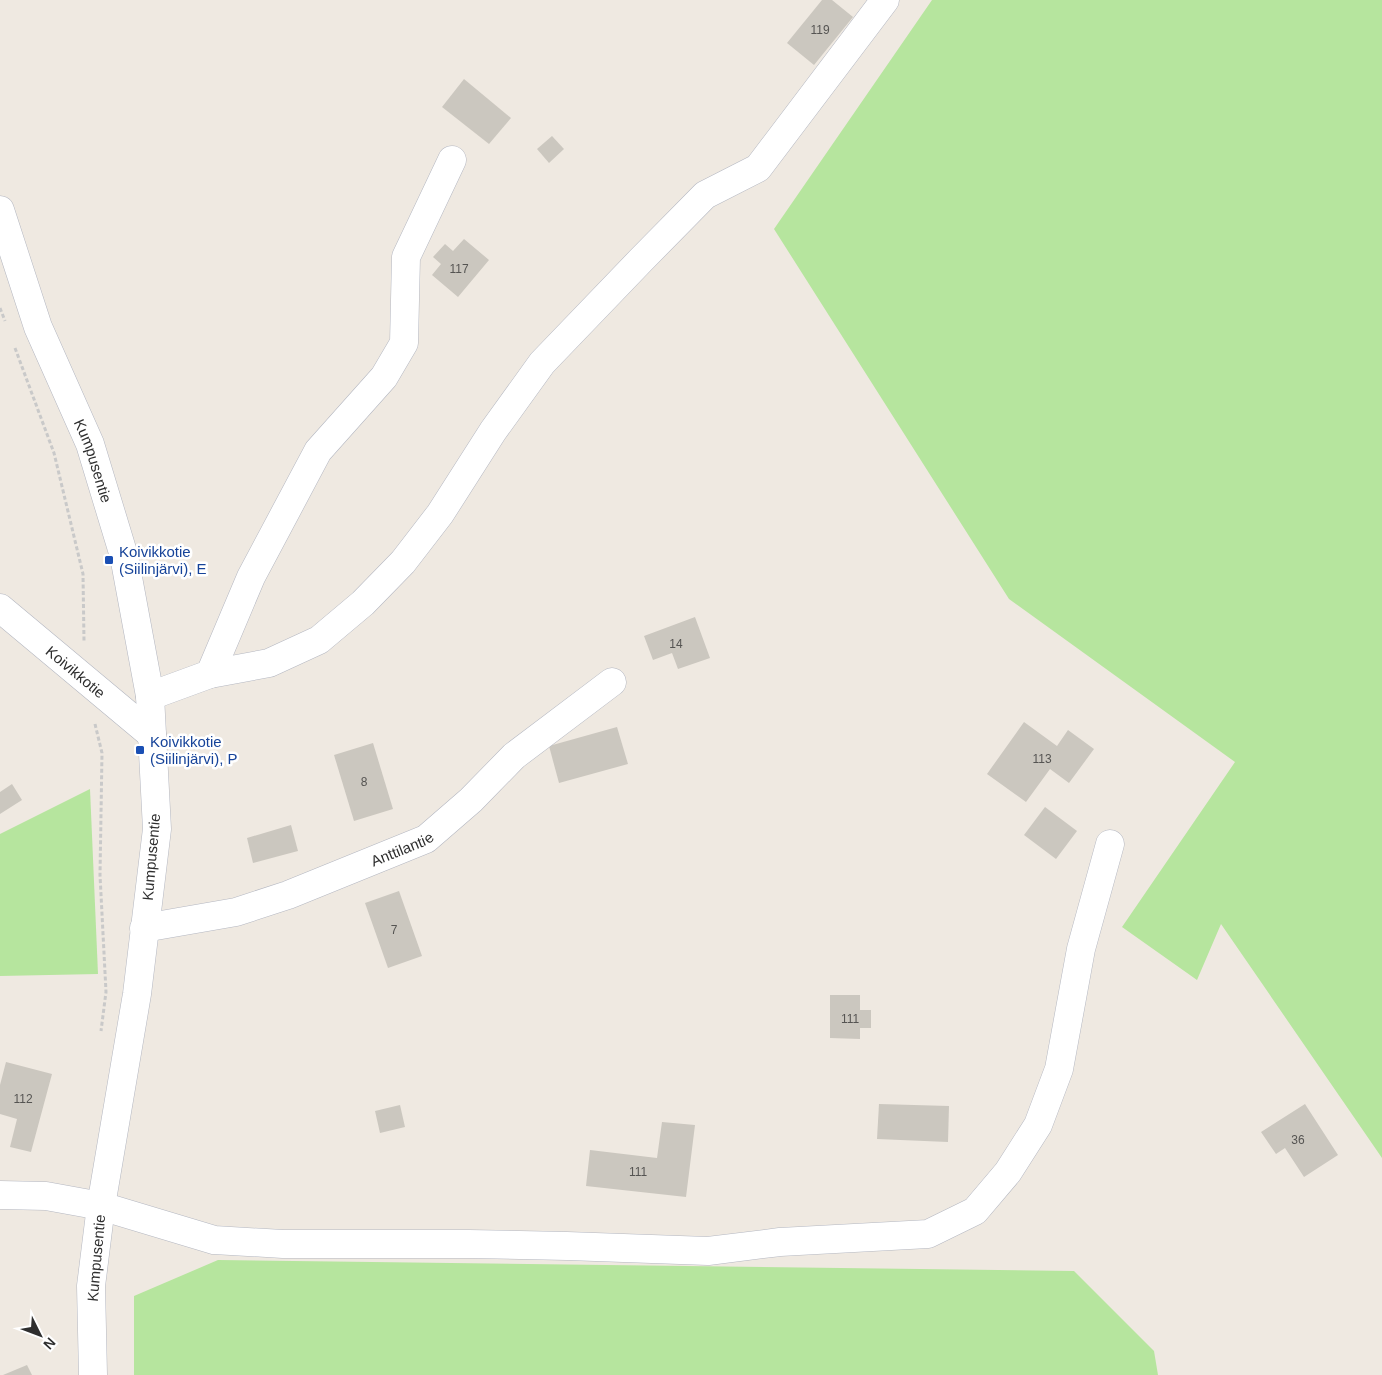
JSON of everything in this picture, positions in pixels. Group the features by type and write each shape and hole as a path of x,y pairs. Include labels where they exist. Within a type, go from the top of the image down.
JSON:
{"street":[{"path":"150,696 210,674 269,663 319,640 363,603 403,562 440,514 493,431 542,362 705,195 758,168 885,0"},
{"path":"210,674 251,577 318,451 384,377 404,343 406,257 452,160"},
{"name":"Kumpusentie","path":"0,210 38,328 90,444 124,556 150,696 157,828 137,994 101,1206 91,1286 93,1375"},
{"name":"Koivikkotie","path":"0,608 152,735"},
{"name":"Anttilantie","path":"144,928 236,912 288,895 426,839 471,800 514,756 612,682"},
{"path":"0,1195 46,1196 101,1206 214,1240 283,1244 479,1244 708,1251 780,1242 928,1234 974,1212 1008,1172 1038,1125 1059,1069 1081,948 1110,844"}],"path":[{"path":"0,308 7,326"},
{"path":"14,344 54,453 83,574 84,678 102,753 100,875 106,992 100,1040"}],"green space":[{"path":"932,0 1382,0 1382,1158 1221,924 1197,980 1122,927 1235,762 1009,599 774,229"},
{"path":"90,789 98,974 0,976 0,834"},
{"path":"218,1260 1074,1271 1154,1351 1158,1375 134,1375 134,1296"}],"building":[{"path":"822,0 832,0 853,17 814,65 787,43"},
{"path":"464,79 511,118 489,144 442,107"},
{"path":"552,136 564,149 549,163 537,149"},
{"path":"464,239 489,260 458,297 432,275 441,264 433,257 445,244 453,251"},
{"path":"695,617 710,658 678,669 672,653 653,660 644,636"},
{"path":"1024,722 1057,746 1068,730 1094,749 1069,783 1050,769 1026,802 987,774"},
{"path":"617,727 628,764 559,783 549,746"},
{"path":"373,743 393,809 354,821 334,755"},
{"path":"12,784 22,800 0,814 0,792"},
{"path":"1045,807 1077,831 1056,859 1024,835"},
{"path":"291,825 298,851 253,863 247,838"},
{"path":"399,891 422,956 388,968 365,903"},
{"path":"830,995 860,995 860,1010 871,1010 871,1028 860,1028 860,1039 830,1038"},
{"path":"6,1062 52,1074 31,1152 10,1147 17,1119 0,1114 0,1085"},
{"path":"879,1104 949,1106 948,1142 877,1139"},
{"path":"1305,1104 1338,1155 1304,1177 1285,1148 1276,1154 1261,1132"},
{"path":"400,1105 405,1127 380,1133 375,1111"},
{"path":"662,1122 695,1125 686,1197 586,1186 590,1150 657,1158"},
{"path":"27,1365 32,1375 3,1375"}],"place":[{"name":"Koivikkotie (Siilinjärvi), E","path":"109,560"},
{"name":"Koivikkotie (Siilinjärvi), P","path":"140,750"}]}
